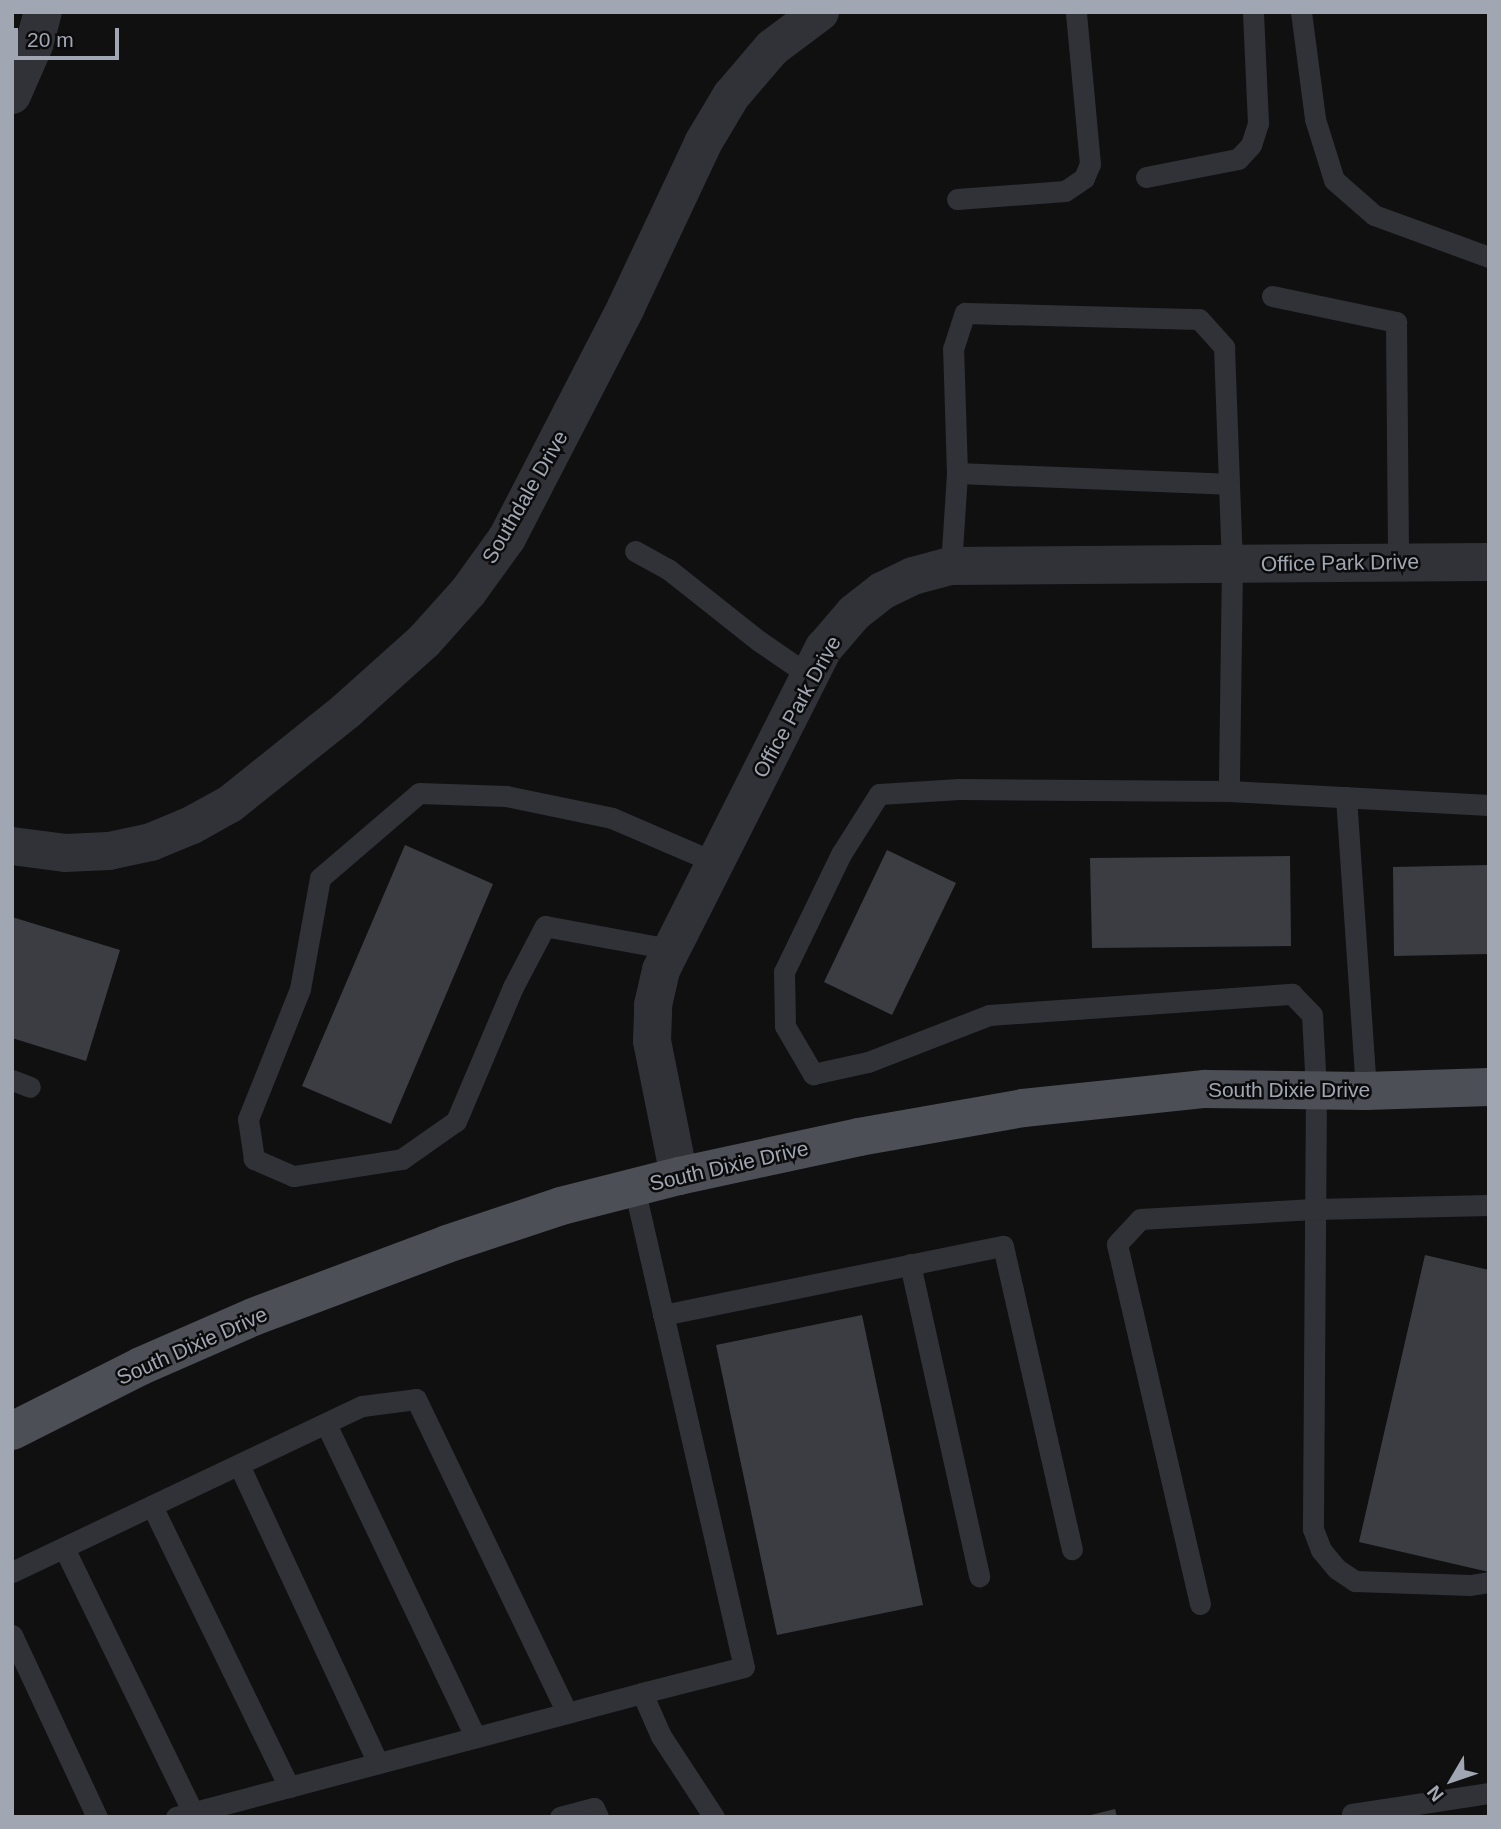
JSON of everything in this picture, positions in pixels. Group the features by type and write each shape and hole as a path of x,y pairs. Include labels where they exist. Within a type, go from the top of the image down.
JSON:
{"main road":[{"name":"South Dixie Drive","path":"12,1431 141,1366 253,1317 447,1244 561,1206 679,1176 859,1137 1023,1108 1205,1089 1366,1091 1489,1087"}],"street":[{"path":"12,95 34,45 43,12"},
{"name":"Southdale Drive","path":"12,846 65,853 109,851 151,842 192,825 240,795 346,711 424,641 468,592 507,538 626,307 703,143 731,96 772,48 820,12"},
{"name":"Office Park Drive","path":"679,1176 652,1041 653,1005 661,970 824,648 854,612 882,591 913,576 951,566 1489,562"}],"lane":[{"path":"957,199 1065,191 1084,178 1090,164 1076,12"},
{"path":"1146,177 1238,159 1251,145 1258,123 1253,12"},
{"path":"1301,12 1315,119 1334,180 1374,215 1489,257"},
{"path":"1272,296 1396,322 1398,563"},
{"path":"951,566 957,473 953,349 965,313 1199,319 1224,347 1232,565 1229,791"},
{"path":"957,473 1227,484"},
{"path":"635,551 668,569 759,641 810,676"},
{"path":"1489,805 1229,791 959,789 879,794 841,854 785,972 785,1026 813,1074 868,1062 989,1015 1292,994 1312,1015 1316,1090 1313,1529 1321,1550 1337,1569 1355,1581 1470,1585 1489,1582"},
{"path":"670,949 545,926 513,987 456,1121 402,1159 293,1176 254,1159 248,1119 300,989 320,878 419,793 506,796 612,818 714,862"},
{"path":"1346,797 1366,1091"},
{"path":"64,1548 185,1814 744,1667 634,1187"},
{"path":"1199,1604 1117,1244 1140,1219 1314,1209 1489,1205"},
{"path":"663,1315 1003,1245 1072,1549"},
{"path":"910,1264 979,1576"},
{"path":"12,1572 362,1406 416,1399 566,1713"},
{"path":"326,1424 475,1737"},
{"path":"239,1465 378,1763"},
{"path":"152,1506 289,1787"},
{"path":"12,1635 97,1817"},
{"path":"642,1693 661,1735 714,1817"},
{"path":"1352,1817 1352,1814 1489,1793"},
{"path":"560,1817 594,1808 598,1817"}],"building":[{"path":"405,845 493,884 391,1124 302,1086"},
{"path":"887,850 956,883 892,1015 824,982"},
{"path":"1290,856 1291,946 1092,948 1090,858"},
{"path":"1489,865 1489,954 1394,956 1393,867"},
{"path":"12,917 120,950 86,1061 12,1038"},
{"path":"1425,1255 1489,1270 1489,1572 1359,1542"},
{"path":"862,1315 923,1605 777,1635 716,1345"},
{"path":"1115,1809 1117,1817 1087,1817 1087,1816"}]}
